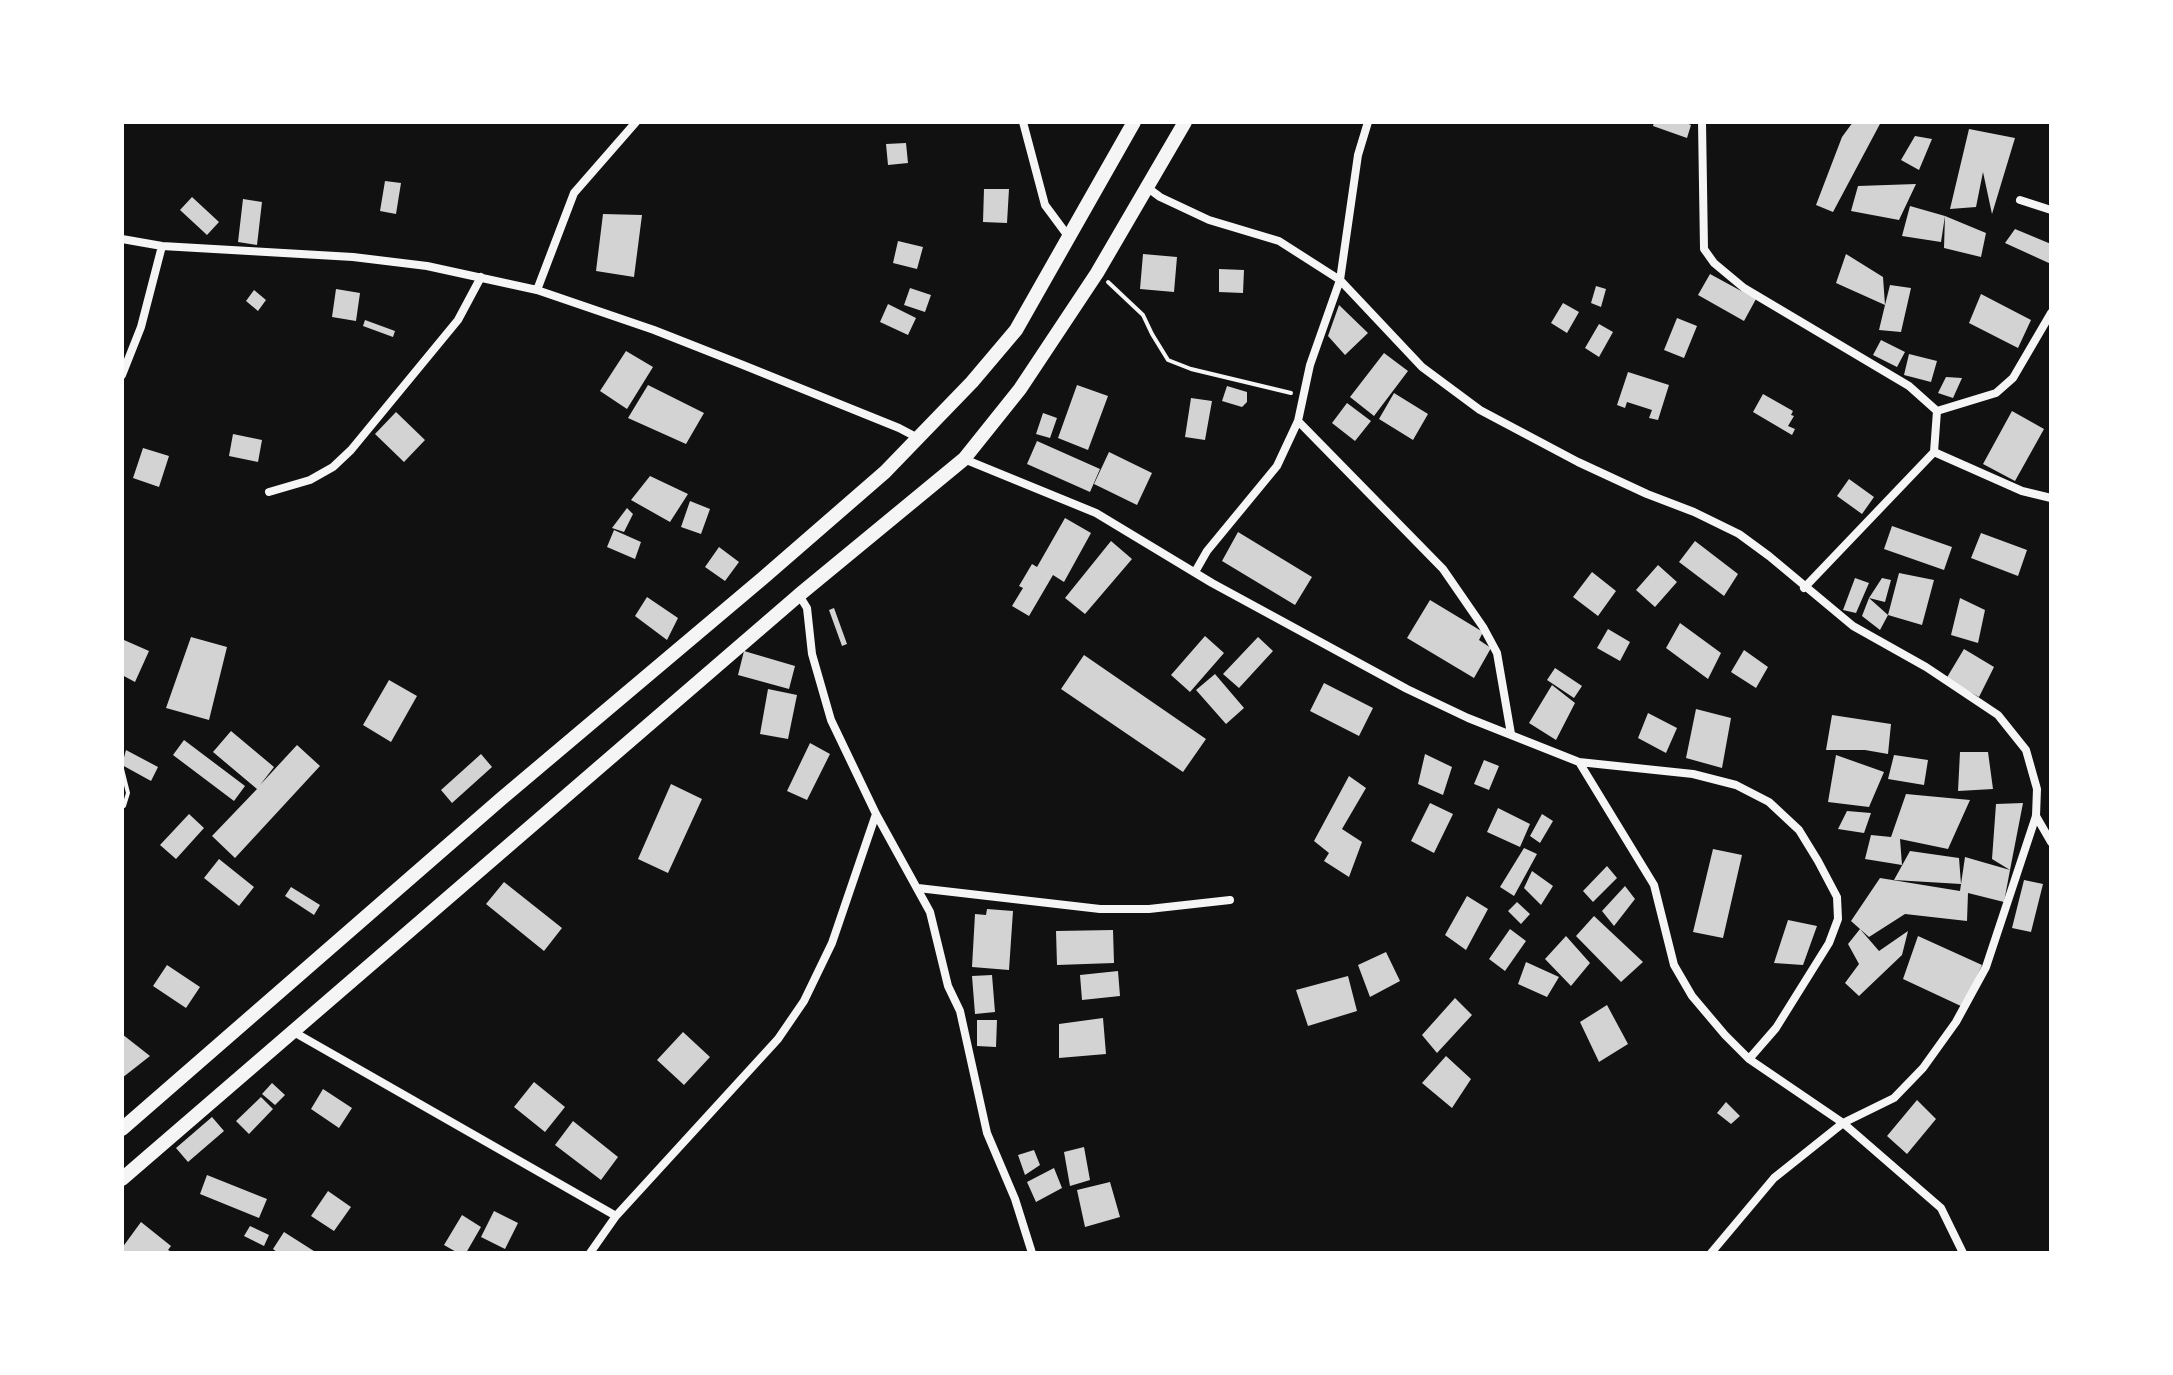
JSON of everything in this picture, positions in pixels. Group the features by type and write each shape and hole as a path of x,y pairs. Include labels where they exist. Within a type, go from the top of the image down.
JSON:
{"main road":[{"path":"122,1129 501,799 885,472 972,382 1016,330 1134,122"},
{"path":"122,1179 799,595 964,459 1020,389 1097,273 1185,122"}],"street":[{"path":"537,290 574,193 636,122"},
{"path":"1023,122 1045,205 1068,236"},
{"path":"1195,572 1207,551 1277,466 1298,421 1310,365 1340,280 1358,155 1368,122"},
{"path":"1702,122 1704,249 1714,263 1744,288 1909,386 1937,411"},
{"path":"1148,188 1209,220 1279,241 1340,280 1422,367 1480,410 1592,469 1739,534 1853,626 1926,667 1998,715 2026,750 2037,789 2036,816 1986,967 1956,1022 1923,1068 1894,1098 1843,1123 1774,1178 1711,1253"},
{"path":"2020,200 2051,210"},
{"path":"122,239 162,246 353,257 427,266 537,290 714,353 918,438"},
{"path":"122,375 141,327 162,246"},
{"path":"269,492 310,480 333,467 351,450 458,320 481,277"},
{"path":"1937,411 1996,393 2013,378 2051,313"},
{"path":"1804,588 1934,452 1937,411"},
{"path":"1298,421 1443,569 1483,627 1497,653 1511,734"},
{"path":"1934,452 2022,491 2051,498"},
{"path":"964,459 1096,513 1195,572 1407,689 1468,718 1579,762 1693,774 1736,785 1769,802 1799,830 1818,861 1837,897 1838,919 1829,943 1776,1028 1749,1059"},
{"path":"799,595 807,608 812,654 831,720 876,814 930,912 948,986 960,1011 987,1133 1015,1199 1032,1253"},
{"path":"1579,762 1654,885 1674,965 1692,996 1749,1059 1843,1123 1941,1208 1963,1253"},
{"path":"590,1253 616,1216 778,1039 804,1001 832,943 876,814"},
{"path":"2036,816 2051,842"},
{"path":"918,888 1100,909 1149,909 1230,900"},
{"path":"292,1031 616,1216"}],"path":[{"path":"1097,273 1143,315 1168,360 1191,369 1303,395"},
{"path":"122,769 128,793 124,806"}],"building":[{"path":"1654,122 1684,122 1691,125 1687,138 1653,126"},
{"path":"1853,122 1881,122 1833,212 1816,205 1842,137"},
{"path":"1969,129 2015,138 1992,214 1983,172 1976,207 1950,209"},
{"path":"1915,136 1932,139 1919,170 1901,160"},
{"path":"906,143 908,163 888,165 886,144"},
{"path":"385,181 401,183 396,214 380,211"},
{"path":"1916,184 1899,220 1851,211 1858,186"},
{"path":"984,189 1009,189 1007,223 983,222"},
{"path":"192,197 219,222 207,235 180,210"},
{"path":"243,199 262,202 257,245 238,242"},
{"path":"1910,206 1945,216 1941,242 1902,236"},
{"path":"603,214 642,215 634,277 596,271"},
{"path":"1945,216 1986,233 1981,257 1944,248"},
{"path":"2015,229 2051,244 2051,264 2005,243"},
{"path":"898,241 923,247 917,269 893,263"},
{"path":"1143,254 1177,257 1174,292 1140,289"},
{"path":"1846,254 1883,277 1885,305 1836,283"},
{"path":"1219,269 1244,270 1243,293 1219,292"},
{"path":"1710,274 1756,299 1744,321 1698,295"},
{"path":"1890,285 1911,288 1901,332 1879,330"},
{"path":"1596,286 1606,289 1601,307 1591,303"},
{"path":"910,288 931,295 925,312 904,305"},
{"path":"336,289 360,293 356,321 332,317"},
{"path":"254,290 266,300 258,311 246,301"},
{"path":"1981,294 2031,320 2018,348 1969,323"},
{"path":"1563,303 1579,312 1567,333 1551,323"},
{"path":"888,304 916,318 908,335 880,322"},
{"path":"1339,305 1368,333 1345,355 1328,336"},
{"path":"1677,318 1697,326 1684,358 1664,350"},
{"path":"365,320 395,331 393,337 363,326"},
{"path":"1599,324 1613,332 1599,357 1585,348"},
{"path":"1881,340 1905,352 1897,367 1873,355"},
{"path":"626,351 653,367 627,409 600,391"},
{"path":"1384,353 1408,371 1374,416 1350,397"},
{"path":"1909,354 1937,361 1931,382 1904,375"},
{"path":"1628,372 1669,385 1658,420 1649,418 1652,410 1627,402 1625,408 1617,405"},
{"path":"1946,377 1962,378 1953,398 1938,393"},
{"path":"648,385 704,413 686,444 628,418"},
{"path":"1077,385 1108,396 1088,450 1058,438"},
{"path":"1227,386 1247,392 1247,402 1242,407 1222,401"},
{"path":"1394,393 1428,414 1413,440 1379,419"},
{"path":"1763,394 1793,411 1791,415 1794,416 1788,426 1795,429 1792,435 1753,412"},
{"path":"1191,398 1212,401 1205,440 1185,437"},
{"path":"1347,403 1371,421 1355,441 1332,423"},
{"path":"2012,411 2044,429 2015,481 1983,464"},
{"path":"396,412 425,440 404,462 375,434"},
{"path":"1043,413 1057,418 1050,438 1036,434"},
{"path":"233,434 262,440 258,462 229,456"},
{"path":"1037,441 1100,469 1090,492 1027,464"},
{"path":"143,448 169,456 159,487 133,478"},
{"path":"1109,452 1152,473 1137,505 1094,484"},
{"path":"650,476 688,494 670,522 631,500"},
{"path":"1849,479 1874,497 1862,514 1837,496"},
{"path":"690,501 710,509 701,534 681,527"},
{"path":"627,508 633,514 624,532 612,528"},
{"path":"1065,518 1091,533 1064,582 1053,575 1029,616 1012,606 1023,588 1019,586 1032,564 1037,567"},
{"path":"1892,526 1952,547 1944,570 1884,549"},
{"path":"614,530 641,542 635,559 607,547"},
{"path":"1238,532 1312,577 1295,605 1222,561"},
{"path":"1981,533 2027,550 2018,576 1971,558"},
{"path":"1111,541 1132,559 1085,614 1065,598"},
{"path":"1695,541 1738,574 1724,596 1679,562"},
{"path":"719,547 739,562 725,581 705,567"},
{"path":"1658,565 1677,582 1655,607 1636,590"},
{"path":"1592,572 1616,591 1598,616 1573,597"},
{"path":"1899,573 1934,580 1922,625 1888,615"},
{"path":"1855,578 1869,583 1856,613 1843,610"},
{"path":"1882,578 1891,580 1885,602 1869,598"},
{"path":"647,597 678,618 667,640 635,616"},
{"path":"1869,598 1888,615 1880,630 1862,616"},
{"path":"1960,598 1985,610 1978,643 1951,635"},
{"path":"1430,600 1483,632 1479,640 1491,648 1474,678 1407,638"},
{"path":"834,608 847,644 842,646 829,610"},
{"path":"1680,623 1721,653 1708,679 1666,648"},
{"path":"1608,629 1630,642 1620,661 1597,648"},
{"path":"1205,636 1224,653 1190,692 1171,675"},
{"path":"191,637 227,647 209,720 166,708"},
{"path":"1258,637 1273,651 1239,688 1223,674"},
{"path":"124,640 149,651 135,682 122,675"},
{"path":"1964,649 1994,667 1979,697 1946,679"},
{"path":"1744,650 1768,667 1756,688 1731,672"},
{"path":"744,651 795,666 789,689 738,675"},
{"path":"1084,655 1206,739 1183,772 1061,689"},
{"path":"1555,668 1582,686 1574,698 1547,680"},
{"path":"1215,674 1244,708 1226,724 1196,690"},
{"path":"389,680 417,696 391,742 363,725"},
{"path":"1324,683 1373,708 1359,736 1310,711"},
{"path":"1552,685 1575,703 1556,740 1529,723"},
{"path":"768,689 797,695 788,739 760,734"},
{"path":"1696,709 1731,718 1722,768 1686,758"},
{"path":"1648,713 1677,728 1666,753 1638,738"},
{"path":"1832,715 1891,724 1888,754 1865,750 1826,750"},
{"path":"231,731 274,767 260,785 297,745 320,766 235,858 212,836 257,789 213,752"},
{"path":"184,740 245,786 234,801 173,755"},
{"path":"810,743 830,754 807,800 787,791"},
{"path":"126,750 158,767 151,781 122,765"},
{"path":"1960,752 1988,752 1993,789 1958,791"},
{"path":"481,754 492,767 452,803 441,790"},
{"path":"1425,754 1452,767 1443,795 1418,784"},
{"path":"1836,755 1884,772 1869,807 1828,802"},
{"path":"1894,755 1928,760 1924,785 1888,779"},
{"path":"1484,760 1499,766 1489,790 1474,784"},
{"path":"1349,776 1366,788 1342,829 1362,842 1349,877 1324,861 1329,853 1314,841"},
{"path":"671,784 702,799 668,873 638,859"},
{"path":"1906,794 1970,800 1948,849 1900,839 1902,865 1865,859 1871,835 1891,837"},
{"path":"1430,803 1453,814 1434,853 1411,841"},
{"path":"2023,803 2010,870 1992,859 1996,804"},
{"path":"1498,808 1530,824 1520,847 1487,832"},
{"path":"1847,811 1871,813 1864,833 1838,829"},
{"path":"189,814 204,828 176,859 160,845"},
{"path":"1542,814 1553,821 1540,843 1530,836"},
{"path":"1524,848 1537,854 1514,896 1500,887"},
{"path":"1713,849 1742,855 1723,938 1693,932"},
{"path":"1910,851 1959,858 1961,884 1894,880"},
{"path":"1965,857 2010,870 2004,902 1968,893 1967,921 1905,914 1869,937 1851,921 1880,878 1960,891"},
{"path":"219,859 254,887 239,906 204,878"},
{"path":"1607,866 1617,878 1593,902 1583,891"},
{"path":"1532,871 1553,886 1541,905 1524,888"},
{"path":"2024,880 2043,884 2031,932 2012,928"},
{"path":"504,882 562,928 544,951 486,904"},
{"path":"1625,886 1635,899 1614,926 1602,911"},
{"path":"291,887 320,905 314,915 285,896"},
{"path":"1467,896 1488,909 1466,950 1445,935"},
{"path":"1517,902 1530,914 1521,924 1508,911"},
{"path":"987,909 1013,911 1009,970 972,967 975,914 986,915"},
{"path":"1594,916 1643,962 1621,982 1576,936"},
{"path":"1788,920 1817,926 1803,965 1774,963"},
{"path":"1510,929 1526,941 1505,971 1489,959"},
{"path":"1860,929 1879,951 1908,931 1902,955 1859,996 1845,983 1859,964 1848,944"},
{"path":"1113,930 1114,963 1057,965 1056,931"},
{"path":"1566,936 1590,963 1571,986 1545,959"},
{"path":"1918,936 1982,965 1963,1007 1903,979"},
{"path":"1386,952 1400,981 1370,997 1358,965"},
{"path":"1526,962 1559,977 1547,997 1518,984"},
{"path":"167,965 200,987 186,1008 153,986"},
{"path":"1118,971 1120,996 1082,1000 1080,975"},
{"path":"992,975 995,1012 975,1014 972,976"},
{"path":"1348,976 1357,1011 1308,1026 1296,990"},
{"path":"1455,998 1472,1015 1437,1053 1422,1035"},
{"path":"1607,1005 1628,1044 1599,1062 1580,1022"},
{"path":"1103,1018 1106,1054 1059,1058 1059,1024"},
{"path":"977,1020 997,1020 996,1047 977,1046"},
{"path":"683,1032 710,1057 684,1085 657,1060"},
{"path":"122,1034 150,1056 122,1078"},
{"path":"1446,1056 1471,1079 1452,1108 1422,1083"},
{"path":"534,1082 565,1107 545,1132 514,1107"},
{"path":"272,1083 285,1095 275,1105 262,1094"},
{"path":"323,1089 352,1108 339,1128 311,1109"},
{"path":"261,1097 273,1109 249,1134 236,1121"},
{"path":"1917,1100 1936,1119 1907,1154 1887,1136"},
{"path":"1726,1102 1740,1116 1731,1124 1717,1113"},
{"path":"212,1117 224,1131 188,1162 176,1148"},
{"path":"573,1121 618,1157 601,1180 555,1145"},
{"path":"1084,1147 1090,1180 1070,1186 1064,1152"},
{"path":"1034,1150 1040,1165 1025,1175 1018,1155"},
{"path":"1054,1168 1062,1188 1036,1202 1027,1182"},
{"path":"207,1175 267,1199 259,1218 200,1194"},
{"path":"1110,1182 1120,1217 1085,1227 1077,1190"},
{"path":"328,1191 351,1207 334,1231 311,1216"},
{"path":"494,1211 518,1223 505,1249 481,1237"},
{"path":"462,1215 481,1227 466,1253 458,1253 444,1245"},
{"path":"141,1222 171,1246 168,1250 174,1253 122,1253 122,1248"},
{"path":"250,1226 269,1235 264,1246 244,1236"},
{"path":"284,1232 317,1253 278,1253 273,1249"}]}
